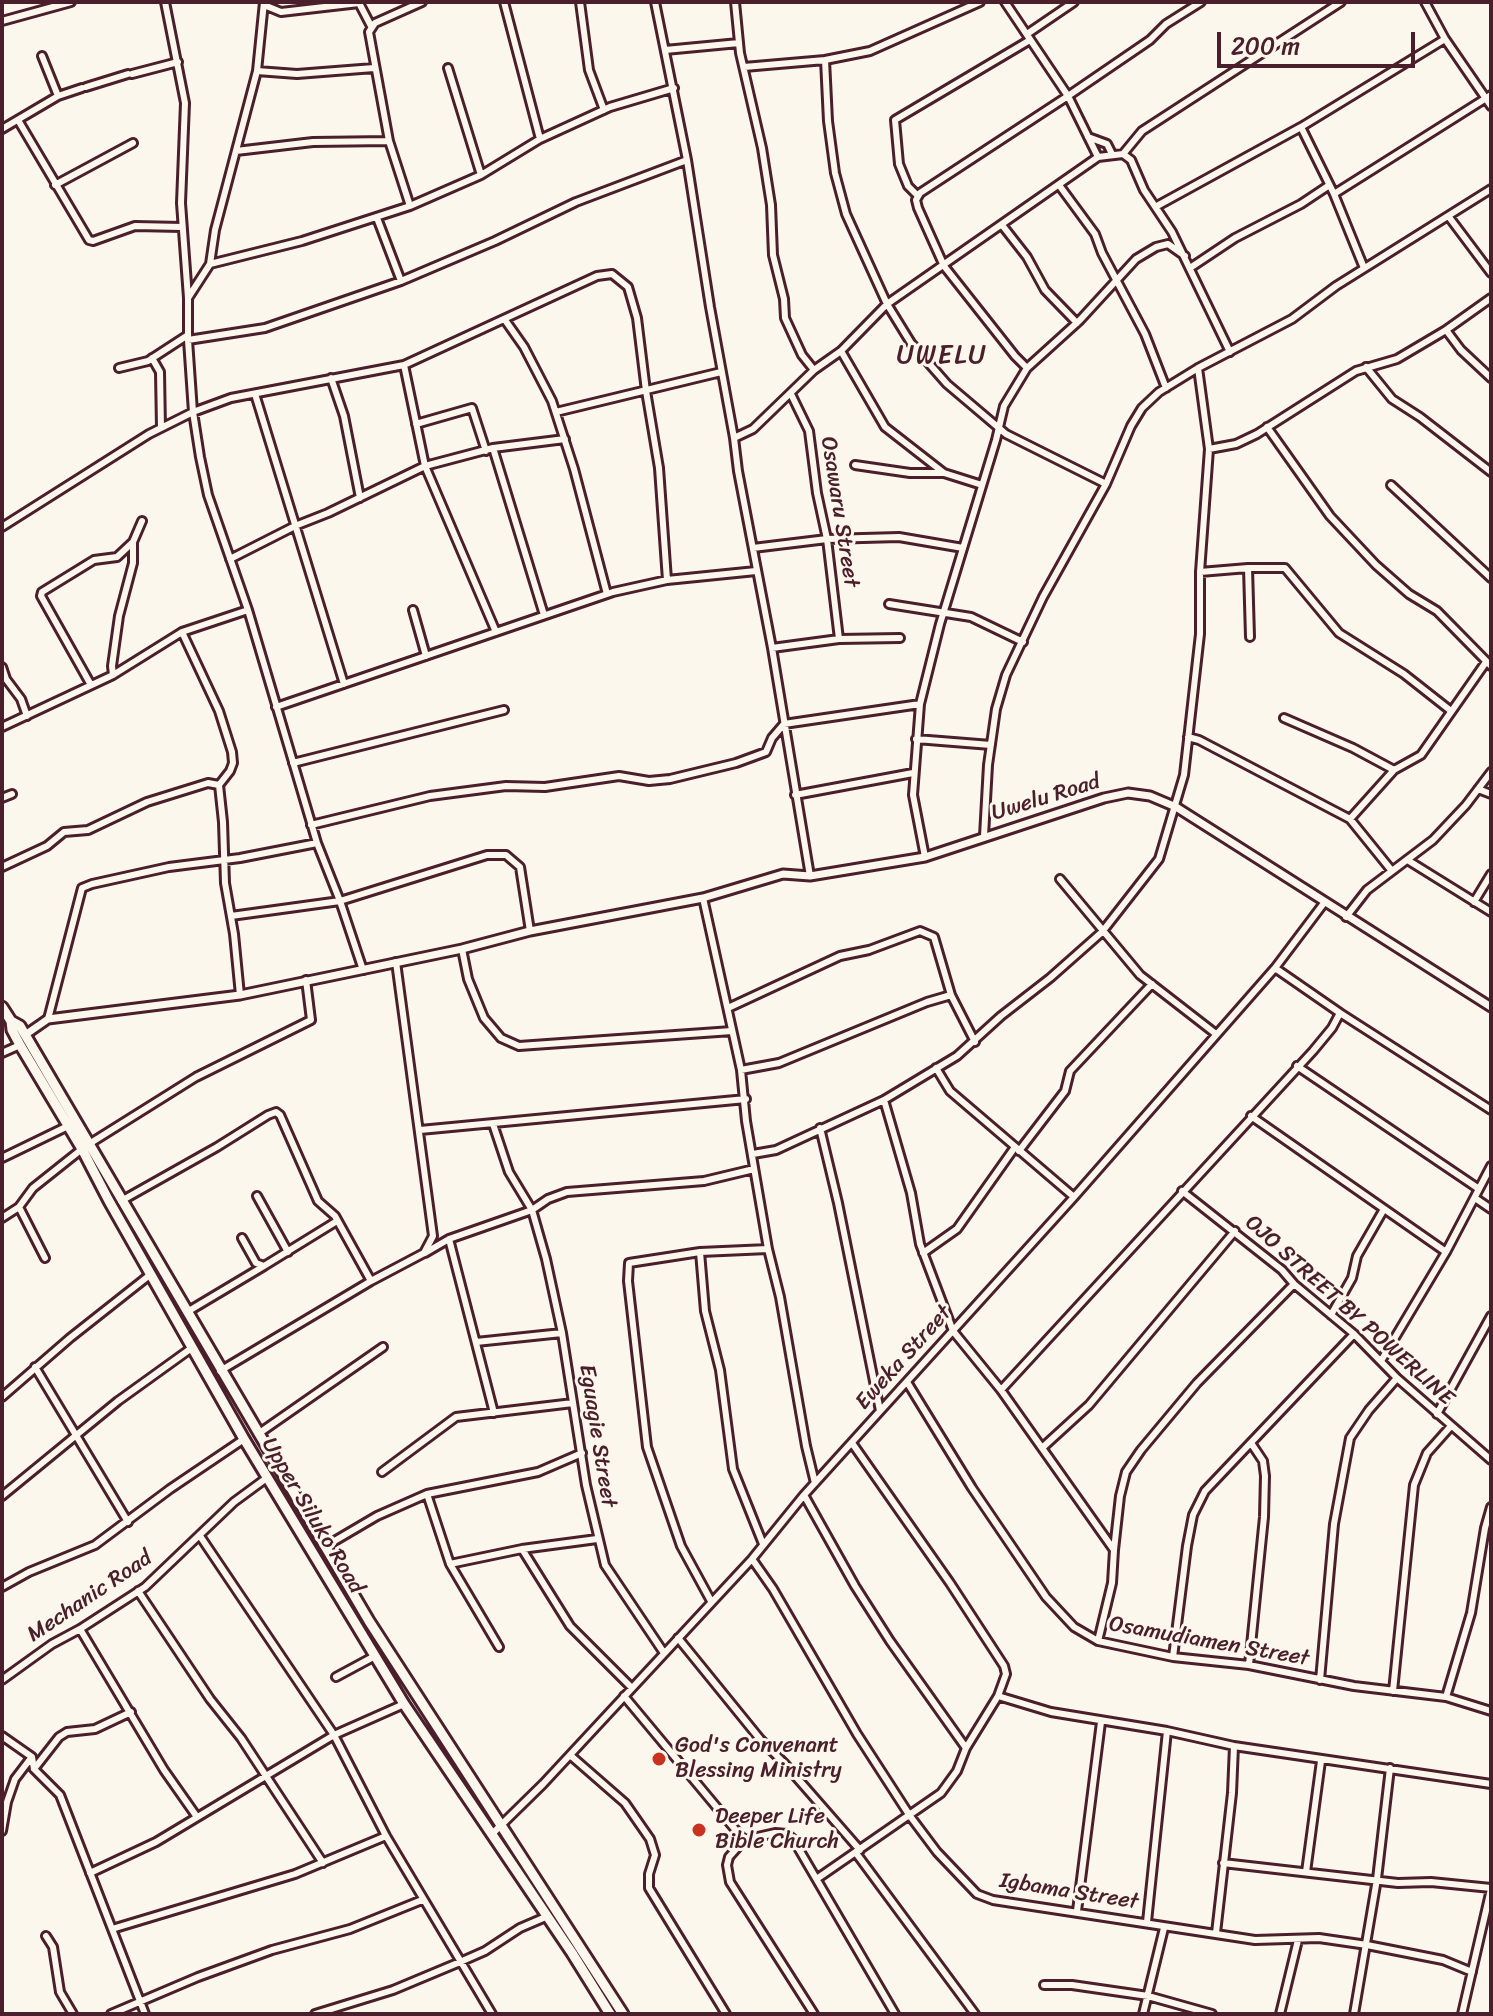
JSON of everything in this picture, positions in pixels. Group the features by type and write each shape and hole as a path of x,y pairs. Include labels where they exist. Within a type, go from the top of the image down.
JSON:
{"main road":[{"name":"Upper Siluko Road","path":"2,1007 20,1045 68,1126 86,1146 121,1201 369,1621 623,2014"},
{"name":"Upper Siluko Road","path":"11,1021 20,1026 151,1274 244,1439 404,1704 548,1916 610,2014"}],"street":[{"path":"2,21 71,2"},
{"path":"165,2 185,103 182,227 188,337 193,412 208,495 248,610 311,825 363,970"},
{"path":"371,26 422,2"},
{"path":"504,2 540,139"},
{"path":"580,2 589,70 604,110"},
{"path":"655,2 687,160 810,876"},
{"path":"735,2 739,43 771,205 773,255 784,299 785,318 802,355 814,370"},
{"path":"744,67 825,60 870,51 980,2"},
{"path":"1005,2 1068,96 1098,157"},
{"path":"1027,368 944,266 918,208 918,196 908,186 899,164 895,120 1028,37 1074,2"},
{"path":"918,196 1201,2"},
{"path":"1123,154 1142,131 1293,30 1341,2"},
{"path":"1425,2 1445,39 1488,97 1491,106"},
{"path":"188,298 210,264 215,230 257,71 264,3 281,12 359,3 371,26 369,32 374,68 379,74 389,141 410,206"},
{"path":"1157,206 1301,127 1445,39"},
{"path":"665,50 739,43"},
{"path":"42,56 58,96"},
{"path":"825,60 835,173 846,214 887,304 911,343 938,375 997,428 1106,484"},
{"path":"2,129 58,96 178,62"},
{"path":"257,71 297,74 374,68"},
{"path":"448,68 481,175"},
{"path":"210,264 302,241 410,206 481,175 540,139 604,110 674,88"},
{"path":"1334,194 1488,97"},
{"path":"18,120 89,240 135,226 182,227"},
{"path":"1301,127 1334,194 1364,268"},
{"path":"1088,137 1107,144 1112,154"},
{"path":"236,151 313,142 389,141"},
{"path":"55,185 133,143"},
{"path":"734,438 753,429 814,370 841,351 887,304 1098,157 1112,154 1123,154 1131,160 1144,190 1157,206 1185,256 1230,352"},
{"path":"119,368 148,361 188,337 265,328 401,281 576,202 687,160"},
{"path":"1059,185 1095,234 1140,322 1166,388"},
{"path":"1190,268 1235,238 1301,204 1328,186"},
{"path":"984,836 991,745 996,709 1006,675 1043,597 1106,484 1142,408 1198,368 1292,319 1364,268 1491,189"},
{"path":"1449,217 1491,273"},
{"path":"377,218 401,281"},
{"path":"1002,225 1027,257 1045,290 1077,323"},
{"path":"1168,244 1172,232"},
{"path":"925,857 915,815 913,773 920,704 1004,406 1027,368 1077,323 1116,280 1145,252 1168,244"},
{"path":"1168,244 1185,256"},
{"path":"2,527 161,428 193,412 231,398 404,365 597,276 612,274 628,287 637,318 659,468 667,580"},
{"path":"1209,449 1236,444 1366,367 1397,359 1491,298"},
{"path":"505,320 524,347 556,412 607,594"},
{"path":"1446,330 1461,350 1491,378"},
{"path":"841,351 885,427 944,473"},
{"path":"152,358 160,372 161,428"},
{"path":"404,365 425,466 496,632"},
{"path":"1366,367 1392,399 1491,472"},
{"path":"753,1154 776,1150 884,1100 957,1056 1102,932 1159,859 1184,775 1200,634 1200,572 1209,449 1198,368"},
{"path":"556,412 721,372"},
{"path":"331,378 344,416 360,498"},
{"path":"255,394 344,684"},
{"name":"Osawaru Street","path":"791,394 809,431 839,639"},
{"path":"416,424 472,408 544,615"},
{"path":"1267,427 1330,516 1376,565 1409,594 1437,611 1488,664 1421,755 1394,770 1350,819"},
{"path":"230,559 425,466 489,450 565,439"},
{"path":"855,465 910,473 944,473 982,485"},
{"path":"1391,485 1491,578"},
{"path":"113,675 119,616 133,563 133,542 142,521"},
{"path":"753,548 827,539 899,537 963,548"},
{"path":"91,685 41,596 42,592 94,560 117,557 133,542"},
{"path":"1248,568 1250,637"},
{"path":"1200,572 1285,568 1339,633 1404,674 1451,711"},
{"path":"276,707 607,594 667,580 756,571"},
{"path":"889,604 971,617 1023,642"},
{"path":"2,727 113,675 182,632 248,610"},
{"path":"413,610 426,656"},
{"path":"182,632 219,711 232,752 230,771 219,785 224,860 240,995"},
{"path":"772,648 839,639 900,638"},
{"path":"2,667 27,716"},
{"path":"311,825 445,794 506,786 545,787 619,776 649,781 670,779 736,763 766,752 772,738 784,724 920,704"},
{"path":"293,763 504,710"},
{"path":"1284,718 1394,770"},
{"path":"1188,737 1350,819 1392,871"},
{"path":"916,739 991,745"},
{"path":"1346,917 1367,890 1433,840 1491,772"},
{"path":"795,795 913,773"},
{"path":"2,867 47,846 64,832 88,830 147,802 208,783 219,785"},
{"path":"1478,789 1491,794"},
{"name":"Uwelu Road","path":"48,1019 240,995 462,949 530,931 703,898 783,874 810,876 925,857 1104,798 1128,793 1150,796 1176,807 1491,1007"},
{"path":"2,798 12,794"},
{"path":"25,1035 48,1019 82,888 169,867 317,843"},
{"path":"231,916 340,901 487,855 506,855 520,867 530,931"},
{"path":"1409,861 1491,912"},
{"path":"1474,902 1491,874"},
{"path":"1060,879 1140,975 1216,1034"},
{"path":"703,898 741,1070 746,1121 768,1249 816,1483"},
{"name":"Eweka Street","path":"500,1828 752,1559 804,1495 1074,1197 1275,968 1324,903"},
{"path":"728,1008 840,956 869,950 920,931 934,937 951,995 975,1042"},
{"path":"462,949 468,979 484,1018 501,1038 519,1046 732,1031"},
{"path":"396,962 433,1236 424,1253"},
{"path":"1275,968 1491,1110"},
{"path":"2,1218 19,1207 33,1188 86,1146 196,1077 311,1020 306,980"},
{"path":"923,1253 957,1229 1065,1091 1070,1071 1152,984"},
{"path":"741,1070 779,1063 951,995"},
{"path":"1001,1390 1332,1028 1340,1013"},
{"path":"2,1053 20,1045"},
{"path":"1297,1066 1479,1189"},
{"path":"936,1068 950,1091 1074,1197"},
{"path":"420,1130 746,1099"},
{"path":"884,1100 911,1193 923,1253 953,1331 1001,1390 1114,1550"},
{"path":"121,1201 276,1112 318,1201 337,1221 371,1281"},
{"path":"1251,1116 1446,1252"},
{"name":"Eguagie Street","path":"493,1124 509,1172 532,1210 546,1259 562,1333 586,1485 605,1565 664,1653"},
{"path":"2,1158 68,1126"},
{"path":"820,1128 880,1411"},
{"path":"1381,1361 1446,1252 1491,1166"},
{"path":"220,1371 371,1281 449,1239 532,1210 548,1199 567,1192 704,1181 754,1169"},
{"name":"OJO STREET BY POWERLINE","path":"1182,1191 1282,1270 1294,1284 1354,1334 1397,1378 1491,1460"},
{"path":"257,1196 288,1252"},
{"path":"1475,1198 1491,1209"},
{"path":"19,1207 45,1258"},
{"path":"1331,1315 1352,1278 1357,1256 1384,1209"},
{"path":"187,1312 337,1221"},
{"path":"1042,1448 1089,1405 1235,1231"},
{"path":"242,1238 256,1263 264,1266"},
{"path":"449,1239 494,1413"},
{"path":"711,1601 681,1546 647,1447 628,1281 629,1263 700,1252 768,1249"},
{"path":"700,1252 705,1311 720,1370 733,1469 763,1544"},
{"path":"2,1397 151,1274"},
{"path":"1098,1641 1112,1583 1120,1496 1126,1472 1197,1383 1294,1284"},
{"path":"1437,1414 1491,1316"},
{"path":"476,1342 562,1333"},
{"path":"1173,1657 1187,1546 1193,1515 1205,1491 1354,1334"},
{"path":"2,1496 76,1435 193,1347"},
{"path":"258,1434 383,1347"},
{"path":"35,1367 128,1522"},
{"path":"1320,1680 1334,1524 1350,1438 1397,1378"},
{"name":"Osamudiamen Street","path":"907,1382 972,1488 1046,1597 1074,1627 1098,1641 1173,1657 1249,1665 1320,1680 1446,1697 1491,1711"},
{"path":"382,1472 456,1417 573,1403"},
{"path":"1393,1691 1414,1485 1427,1453 1451,1426"},
{"path":"2,1587 29,1572 95,1545 244,1439"},
{"path":"818,1878 941,1793 957,1771 966,1748 998,1696 1006,1674 1004,1666 950,1583 852,1443"},
{"path":"1249,1665 1264,1517 1265,1476 1263,1461 1251,1443"},
{"path":"326,1546 377,1516 427,1494 538,1472 582,1453"},
{"name":"Mechanic Road","path":"2,1680 52,1644 138,1591 234,1502 268,1477"},
{"path":"427,1494 450,1564 499,1647"},
{"path":"804,1495 890,1641 966,1748"},
{"path":"1446,1697 1471,1613 1491,1507"},
{"path":"200,1536 334,1735 422,1900 492,2014"},
{"path":"450,1564 522,1549 597,1539"},
{"path":"522,1549 570,1626 632,1688"},
{"name":"Igbama Street","path":"752,1559 910,1816 937,1852 977,1894 993,1900 1255,1940 1319,1938 1367,1945 1443,1960 1472,1972"},
{"path":"138,1591 210,1699 267,1776 323,1863"},
{"path":"80,1629 164,1770 197,1817"},
{"path":"678,1638 858,1852 975,2014"},
{"path":"336,1677 375,1656"},
{"path":"624,1696 744,1840"},
{"path":"998,1696 1051,1712 1167,1731 1234,1746 1491,1784"},
{"path":"90,1873 156,1842 334,1735 404,1704"},
{"path":"34,1769 59,1737 67,1732 95,1729 131,1712"},
{"path":"1077,1911 1101,1722"},
{"path":"1147,1922 1167,1731"},
{"path":"2,1736 32,1757 34,1769 60,1795 145,2014"},
{"path":"1216,1933 1232,1793 1234,1746"},
{"path":"570,1755 625,1803 650,1839 655,1855 649,1874 649,1888 726,2014"},
{"path":"3,1826 15,1779 32,1757"},
{"path":"1306,1872 1321,1761"},
{"path":"1354,2014 1377,1879 1390,1768"},
{"path":"491,1835 500,1828"},
{"path":"814,2014 730,1882 729,1857 744,1840 775,1833 787,1834 793,1839 895,2014"},
{"path":"112,1929 323,1863 386,1836"},
{"path":"1223,1863 1491,1888 1462,2014"},
{"path":"111,2014 272,1950 350,1929 422,1900"},
{"path":"315,2014 393,1990 460,1962 548,1916"},
{"path":"1143,2014 1164,1928"},
{"path":"46,1936 53,1947 60,1992 73,2014"},
{"path":"1280,2014 1298,1940"},
{"path":"1044,1985 1072,1985 1148,1996 1212,2014"}],"place":[{"name":"God's Convenant Blessing Ministry","path":"659,1759"},
{"name":"Deeper Life Bible Church","path":"699,1830"}],"district":[{"name":"UWELU","path":"942,356"}]}
